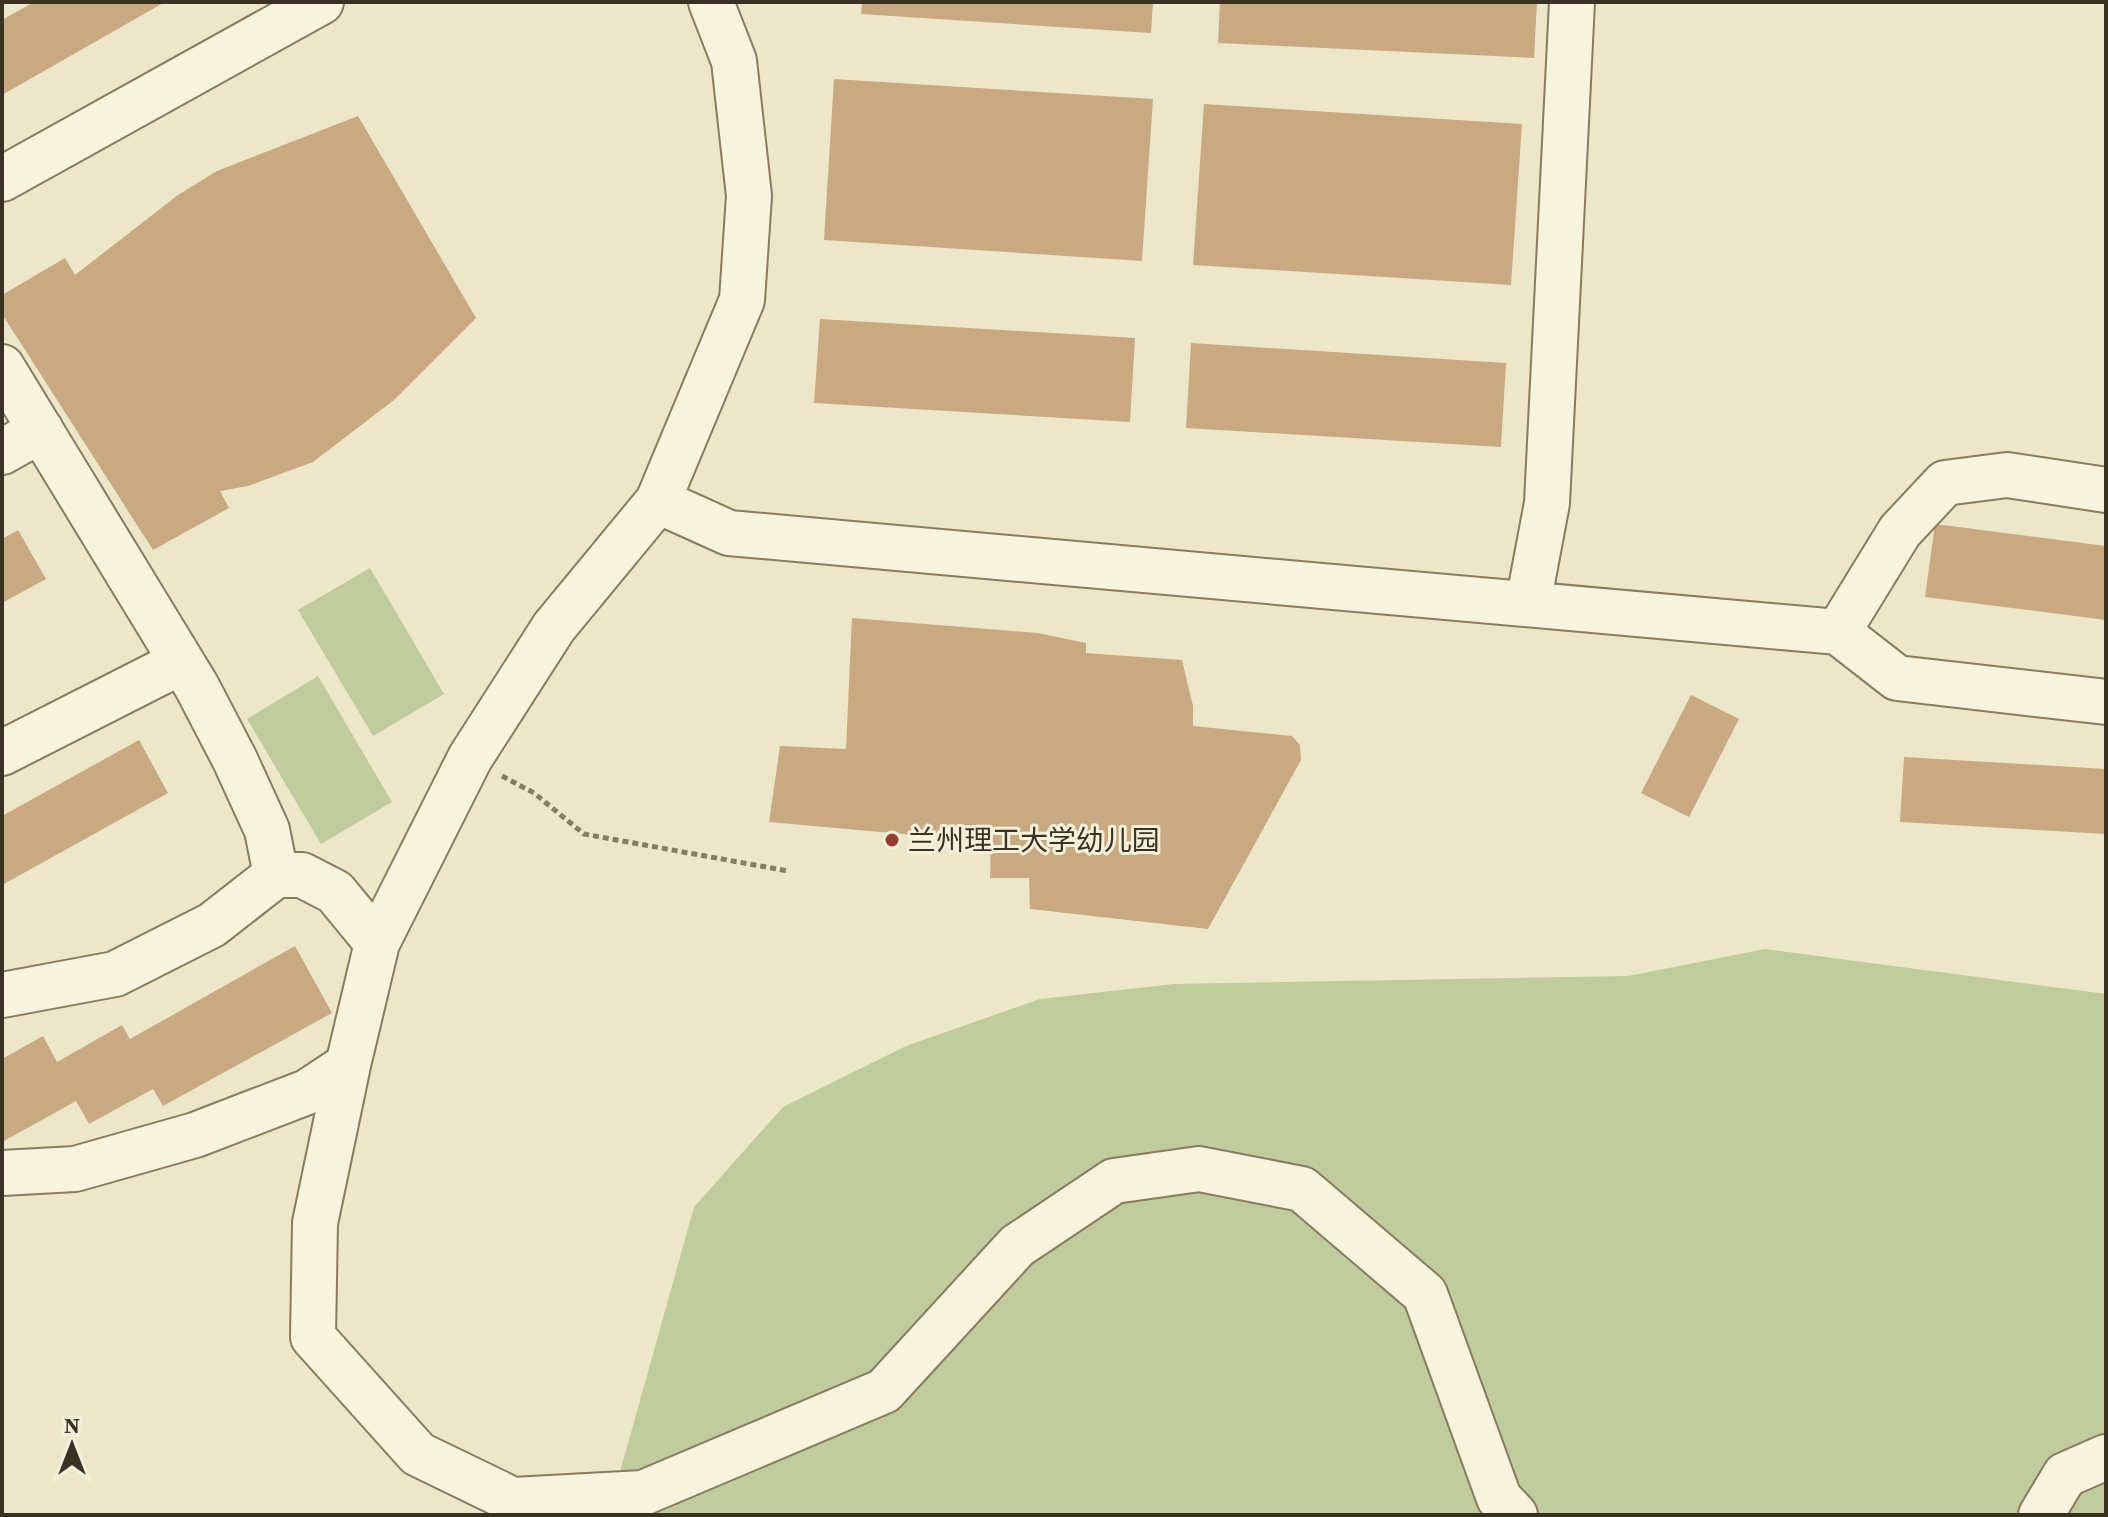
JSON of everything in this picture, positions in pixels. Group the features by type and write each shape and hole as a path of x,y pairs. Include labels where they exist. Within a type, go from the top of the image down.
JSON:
{"street":[{"path":"2,179 266,15 321,2"},
{"path":"711,2 734,61 749,196 742,300 658,501 554,627 470,758 377,943 315,1223 313,1337 418,1454 513,1500 643,1493 884,1391 1017,1246 1114,1181 1199,1169 1302,1189 1425,1294 1499,1498 1515,1515"},
{"path":"1528,604 1547,503 1572,2"},
{"path":"2,367 181,662 235,760 267,830 276,875"},
{"path":"2,452 41,430"},
{"path":"1838,632 1900,531 1945,483 2007,475 2106,490"},
{"path":"658,501 729,533 1838,632 1897,678 2106,702"},
{"path":"2,753 181,662"},
{"path":"2,995 115,974 212,925 276,875 302,875 335,892 377,943"},
{"path":"2,1173 75,1169 195,1135 307,1092 348,1065"},
{"path":"2041,1515 2065,1475 2106,1457"}],"path":[{"path":"470,758 534,793 584,834 788,871"}],"green space":[{"path":"370,568 444,694 373,736 298,610"},
{"path":"318,676 392,802 321,844 247,719"},
{"path":"1765,949 2106,994 2106,1515 608,1515 694,1207 783,1107 906,1046 1040,999 1174,984 1628,976"}],"building":[{"path":"34,2 165,2 2,95 2,20"},
{"path":"862,2 1153,2 1151,33 861,14"},
{"path":"1220,2 1537,2 1534,58 1218,43"},
{"path":"834,79 1153,99 1142,261 824,240"},
{"path":"1204,104 1522,124 1511,285 1193,265"},
{"path":"358,116 476,318 394,400 313,462 248,486 220,491 229,508 153,550 2,314 2,295 65,258 75,275 178,195 217,171"},
{"path":"820,319 1135,338 1130,422 814,403"},
{"path":"1191,343 1506,363 1501,447 1186,428"},
{"path":"1935,524 2106,546 2106,620 1925,597"},
{"path":"18,530 46,579 2,603 2,539"},
{"path":"852,618 1038,633 1086,643 1086,653 1182,660 1193,706 1193,726 1292,736 1300,745 1301,760 1208,929 1030,909 1029,878 990,878 991,842 769,822 780,746 846,749"},
{"path":"1691,695 1739,719 1689,817 1641,793"},
{"path":"139,740 168,793 2,885 2,816"},
{"path":"1904,757 2106,769 2106,834 1900,822"},
{"path":"295,946 332,1013 163,1106 153,1089 89,1124 76,1101 4,1141 2,1059 43,1036 57,1062 122,1025 130,1039"}],"place":[{"name":"兰州理工大学幼儿园","path":"892,840"}]}
